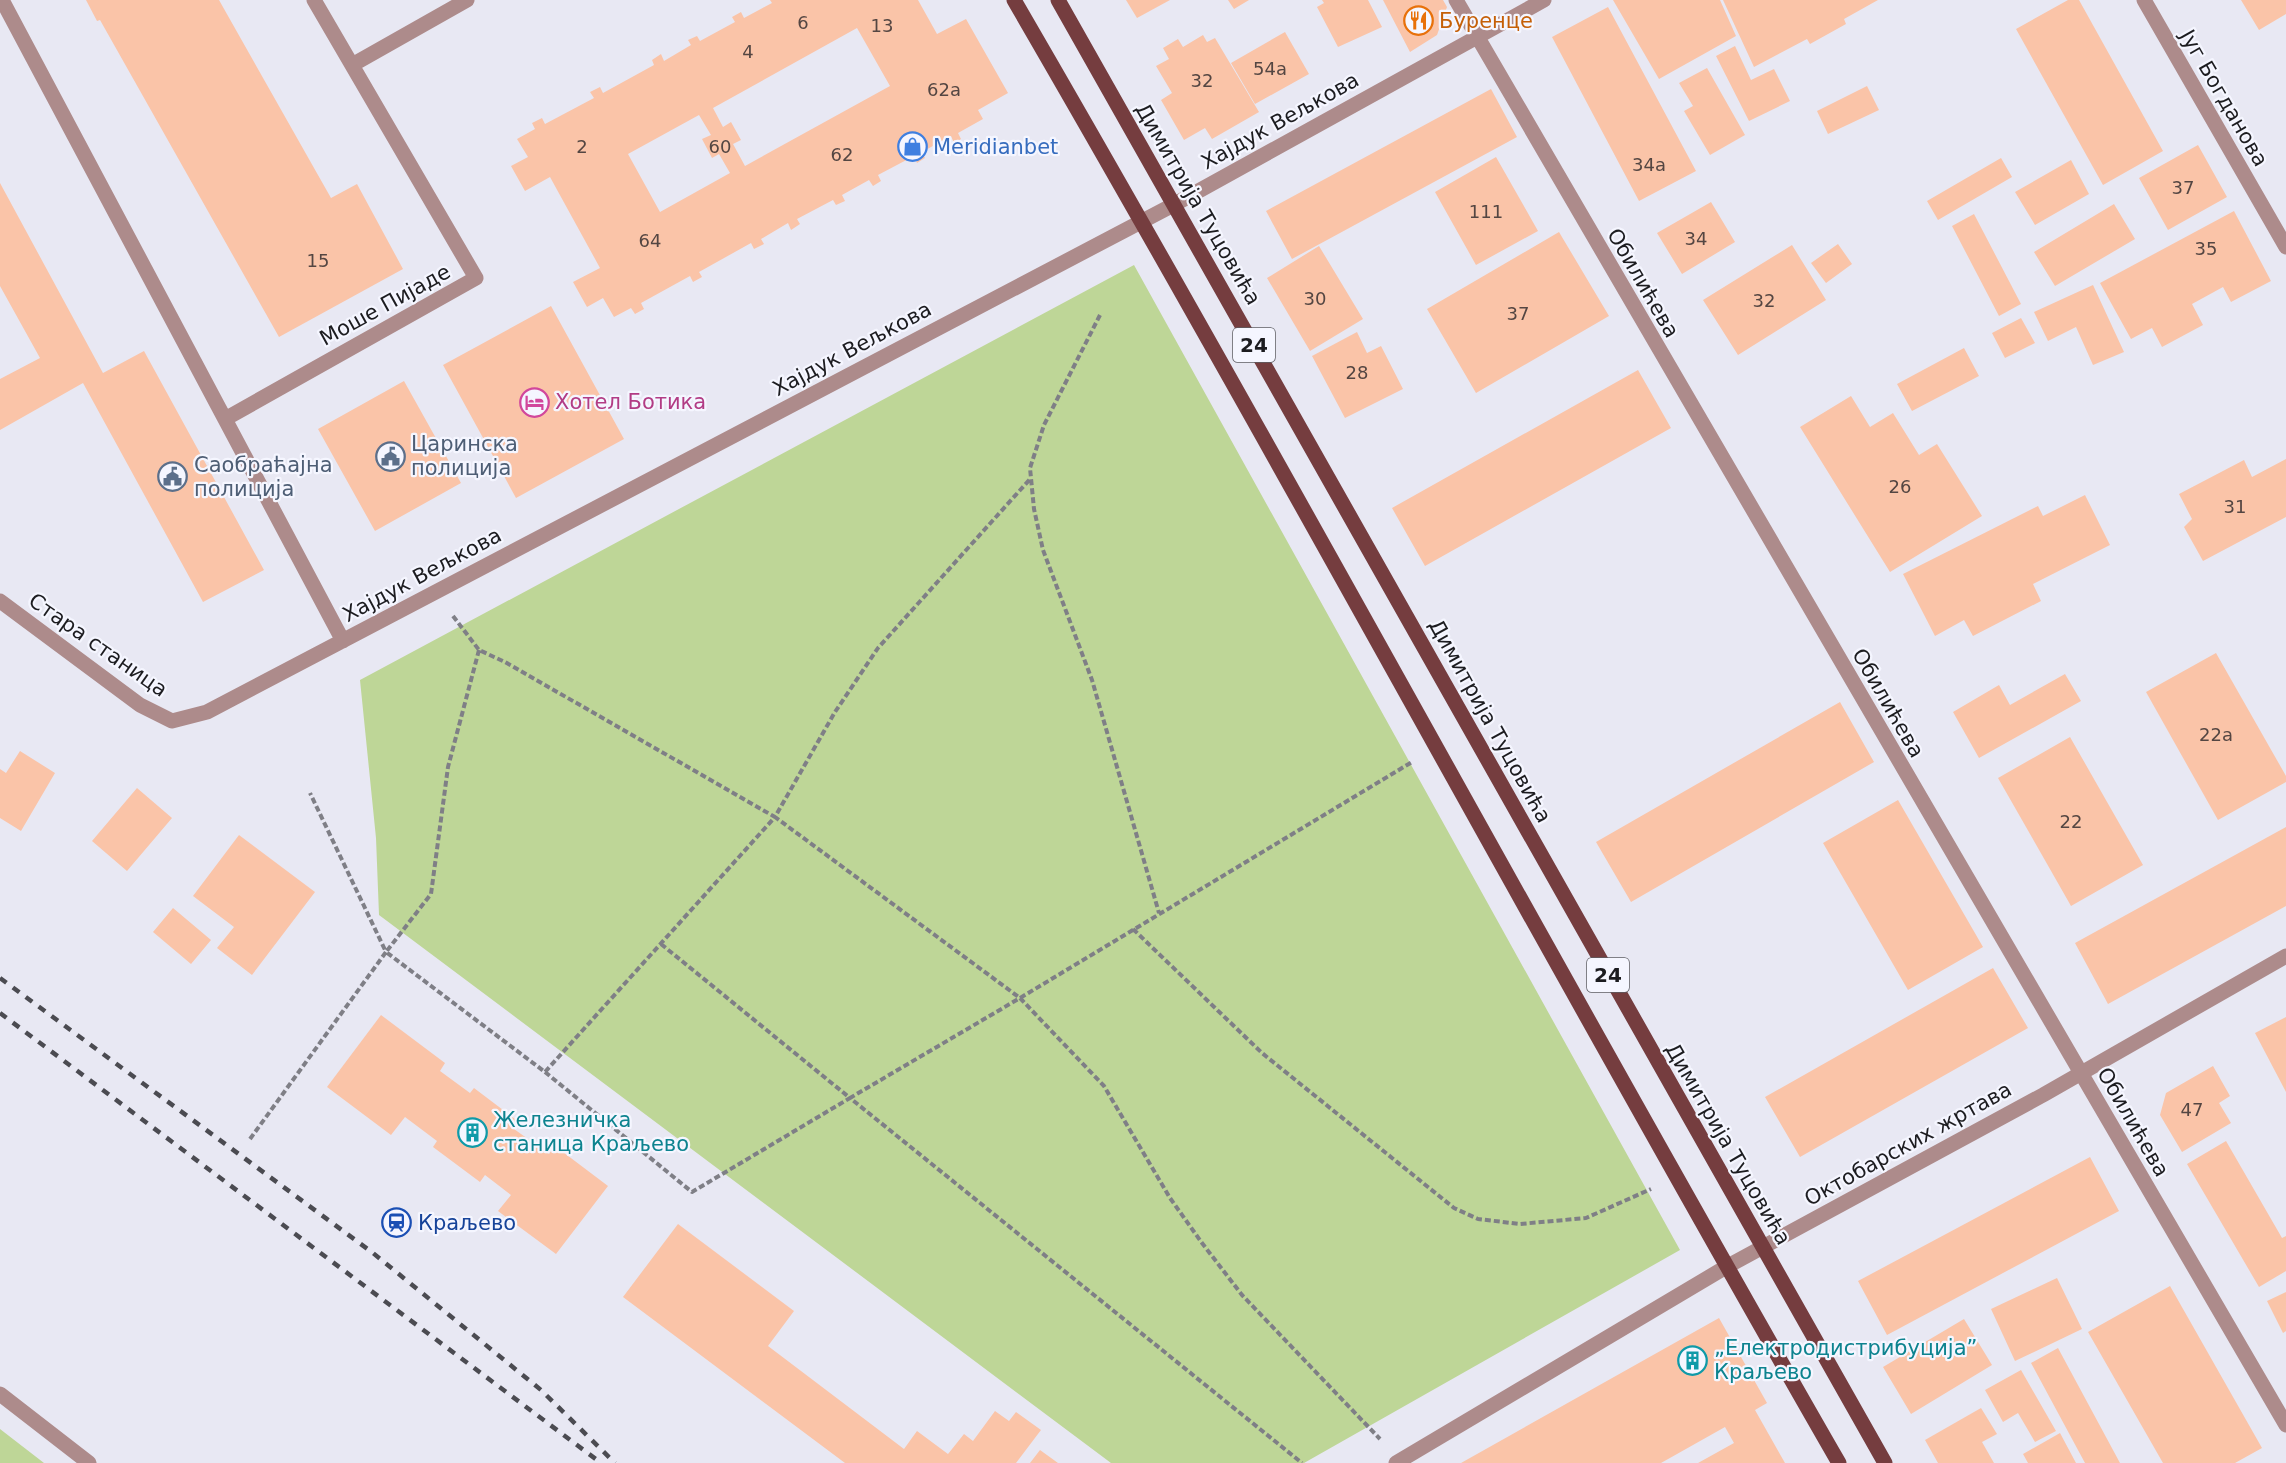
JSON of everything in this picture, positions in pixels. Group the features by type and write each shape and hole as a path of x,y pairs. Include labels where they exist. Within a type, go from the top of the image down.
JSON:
{"main road":[{"name":"24","path":"1014,0 1142,222 1676,1178 1839,1463"},
{"name":"Димитрија Туцовића","path":"1058,0 1885,1463"}],"street":[{"path":"2,0 343,640"},
{"name":"Моше Пијаде","path":"225,419 476,278 314,0"},
{"path":"352,65 467,0"},
{"name":"Обилићева","path":"1456,0 2286,1425"},
{"name":"Хајдук Вељкова","path":"172,721 207,712 1078,253 1142,222 1544,0"},
{"name":"Југ Богданова","path":"2144,0 2286,247"},
{"name":"Стара станица","path":"0,602 140,705 172,721"},
{"name":"Октобарских жртава","path":"1398,1462 1726,1267 2080,1074 2286,956"},
{"path":"0,1394 89,1463"}],"path":[{"path":"1100,315 1044,425 1030,468 1034,509 1043,550 1092,680 1160,913"},
{"path":"545,1072 775,817 835,712 878,648 1031,478"},
{"path":"435,592 479,650 505,662 775,817 1020,998 1104,1086 1170,1198 1242,1295 1398,1462"},
{"path":"250,1139 431,894 448,767 479,650"},
{"path":"310,793 386,952 545,1072 692,1192 1436,748"},
{"path":"1133,929 1262,1053 1454,1208 1478,1219 1520,1224 1586,1218 1676,1178"},
{"path":"661,944 1302,1463"}],"green space":[{"path":"1134,265 1680,1250 1304,1463 1111,1463 379,915 376,838 360,680"},
{"path":"0,1429 44,1463 0,1463"}],"building":[{"path":"86,0 219,0 331,198 357,184 403,269 279,337 100,20 97,21"},
{"path":"770,0 918,0 937,34 966,19 1008,93 978,110 983,119 958,133 961,139 954,143 951,136 922,152 925,158 917,163 914,156 878,175 881,181 873,186 869,180 842,195 845,201 836,205 833,200 797,219 800,224 791,230 788,223 761,239 764,244 754,249 751,243 699,272 702,277 693,282 690,276 641,303 644,309 635,314 631,308 614,317 603,298 587,307 573,282 600,268 550,177 525,191 511,166 528,157 517,139 535,129 532,123 542,118 545,124 594,98 590,92 600,87 603,93 654,65 652,60 661,54 664,61 691,45 688,40 697,36 700,41 735,22 732,17 741,12 744,18 772,3","holes":["857,28 890,86 745,166 733,144 741,140 731,122 723,127 713,108","699,115 711,135 702,139 712,158 719,154 730,173 660,212 628,154"]},
{"path":"1126,0 1170,0 1137,18"},
{"path":"1228,0 1249,0 1234,9"},
{"path":"1322,0 1368,0 1382,27 1338,47 1317,7 1324,3"},
{"name":"Буренце","path":"1383,0 1443,0 1447,7 1437,35 1410,52"},
{"path":"1613,0 1720,0 1736,36 1659,79"},
{"path":"1723,0 1878,0 1844,19 1846,24 1810,44 1807,39 1754,67"},
{"path":"2068,0 2079,0 2163,151 2103,185 2016,29"},
{"path":"2241,0 2286,0 2286,14 2259,30"},
{"path":"1608,7 1696,171 1639,201 1552,37"},
{"path":"1285,32 1309,74 1255,104 1231,63"},
{"path":"1203,35 1207,42 1215,38 1259,112 1212,139 1205,128 1184,140 1161,100 1172,93 1156,66 1169,59 1163,48 1178,39 1183,47"},
{"path":"1735,46 1751,80 1774,69 1790,101 1749,121 1716,56"},
{"path":"1707,68 1745,135 1710,155 1684,111 1693,106 1679,83"},
{"path":"1867,86 1879,110 1828,134 1817,111"},
{"path":"1491,89 1517,137 1292,259 1266,211"},
{"path":"2198,145 2227,197 2168,230 2139,178"},
{"path":"1496,157 1538,231 1476,265 1435,192"},
{"path":"2001,158 2012,177 1938,220 1927,201"},
{"path":"2071,160 2089,194 2035,225 2015,192"},
{"name":"Саобраћајна полиција","path":"0,183 103,373 144,351 264,570 203,602 83,383 0,430 0,379 40,358 0,286"},
{"path":"1711,202 1735,242 1682,274 1657,233"},
{"path":"2114,204 2135,239 2055,286 2034,252"},
{"path":"2234,211 2271,281 2231,302 2223,287 2192,304 2203,325 2162,347 2152,328 2131,339 2100,283"},
{"path":"1974,214 2021,304 1999,316 1952,226"},
{"path":"1559,232 1609,316 1476,393 1427,309"},
{"path":"1838,244 1852,264 1826,283 1811,263"},
{"path":"1792,245 1826,300 1738,355 1703,300"},
{"path":"1319,246 1363,319 1310,351 1267,278"},
{"path":"2093,285 2124,352 2093,365 2076,327 2048,341 2034,312"},
{"name":"Хотел Ботика","path":"551,306 624,439 516,498 443,365"},
{"path":"2021,318 2035,343 2005,358 1992,333"},
{"path":"1357,332 1367,353 1381,346 1403,389 1345,418 1312,356"},
{"path":"1964,348 1979,376 1912,411 1897,384"},
{"path":"1638,370 1671,428 1425,566 1392,508"},
{"name":"Царинска полиција","path":"404,381 461,483 375,531 318,429"},
{"path":"1851,396 1870,427 1893,413 1919,455 1937,444 1982,516 1890,572 1800,427"},
{"path":"2286,459 2286,517 2203,561 2184,527 2192,519 2179,494 2244,460 2252,477"},
{"path":"2085,495 2110,545 2033,584 2041,601 1973,636 1964,620 1935,636 1903,574 2038,506 2043,516"},
{"path":"2216,653 2286,776 2286,782 2218,820 2146,692"},
{"path":"2065,674 2081,701 1979,758 1953,712 1999,685 2010,705"},
{"path":"1840,702 1874,762 1631,902 1596,842"},
{"path":"2070,737 2143,865 2071,906 1998,778"},
{"path":"20,751 55,773 21,831 0,818 0,769 6,773"},
{"path":"137,788 172,818 127,871 92,841"},
{"path":"1898,800 1983,947 1908,990 1823,843"},
{"path":"2286,827 2286,906 2108,1004 2075,943"},
{"path":"239,835 315,892 252,975 217,948 234,927 193,896"},
{"path":"173,908 211,940 191,964 153,932"},
{"path":"1993,968 2028,1028 1800,1157 1765,1097"},
{"name":"Железничка станица Краљево","path":"381,1015 445,1063 440,1071 470,1093 474,1088 519,1122 514,1129 549,1154 555,1146 608,1186 556,1254 498,1211 511,1195 485,1175 480,1182 433,1147 437,1141 405,1117 391,1135 327,1087"},
{"path":"2286,1017 2286,1092 2255,1033"},
{"path":"2213,1066 2230,1096 2219,1103 2231,1123 2182,1152 2160,1115 2166,1093"},
{"path":"2226,1141 2282,1238 2286,1236 2286,1271 2259,1287 2187,1164"},
{"path":"2090,1157 2119,1211 1887,1335 1858,1281"},
{"path":"678,1224 794,1311 768,1346 904,1449 917,1431 948,1454 964,1434 973,1441 995,1411 1009,1421 1016,1412 1041,1430 1016,1463 845,1463 623,1297"},
{"path":"2057,1278 2082,1329 2015,1361 1991,1309"},
{"path":"2170,1286 2262,1448 2235,1463 2163,1463 2088,1332"},
{"path":"2286,1292 2286,1331 2283,1333 2267,1301"},
{"name":"„Електродистрибуција” Краљево","path":"1719,1318 1767,1403 1755,1410 1785,1463 1698,1463 1734,1443 1725,1427 1661,1463 1461,1463"},
{"path":"1964,1319 1992,1365 1911,1414 1883,1367"},
{"path":"2058,1348 2120,1463 2085,1463 2031,1363"},
{"path":"2021,1370 2056,1431 2035,1442 2018,1413 2003,1422 1985,1390"},
{"path":"1981,1408 1997,1434 1982,1442 1994,1463 1938,1463 1925,1440"},
{"path":"2060,1433 2076,1463 2028,1463 2023,1454"},
{"path":"1040,1450 1058,1463 1030,1463"}],"railway":[{"path":"0,978 373,1253 541,1390 615,1463"},
{"path":"0,1013 601,1463"}],"place":[{"name":"Буренце","path":"1418,21"},
{"name":"Meridianbet","path":"912,147"},
{"name":"Хотел Ботика","path":"534,402"},
{"name":"Царинска полиција","path":"390,456"},
{"name":"Саобраћајна полиција","path":"173,477"},
{"name":"Железничка станица Краљево","path":"472,1132"},
{"name":"Краљево","path":"397,1223"},
{"name":"„Електродистрибуција” Краљево","path":"1693,1360"}]}
